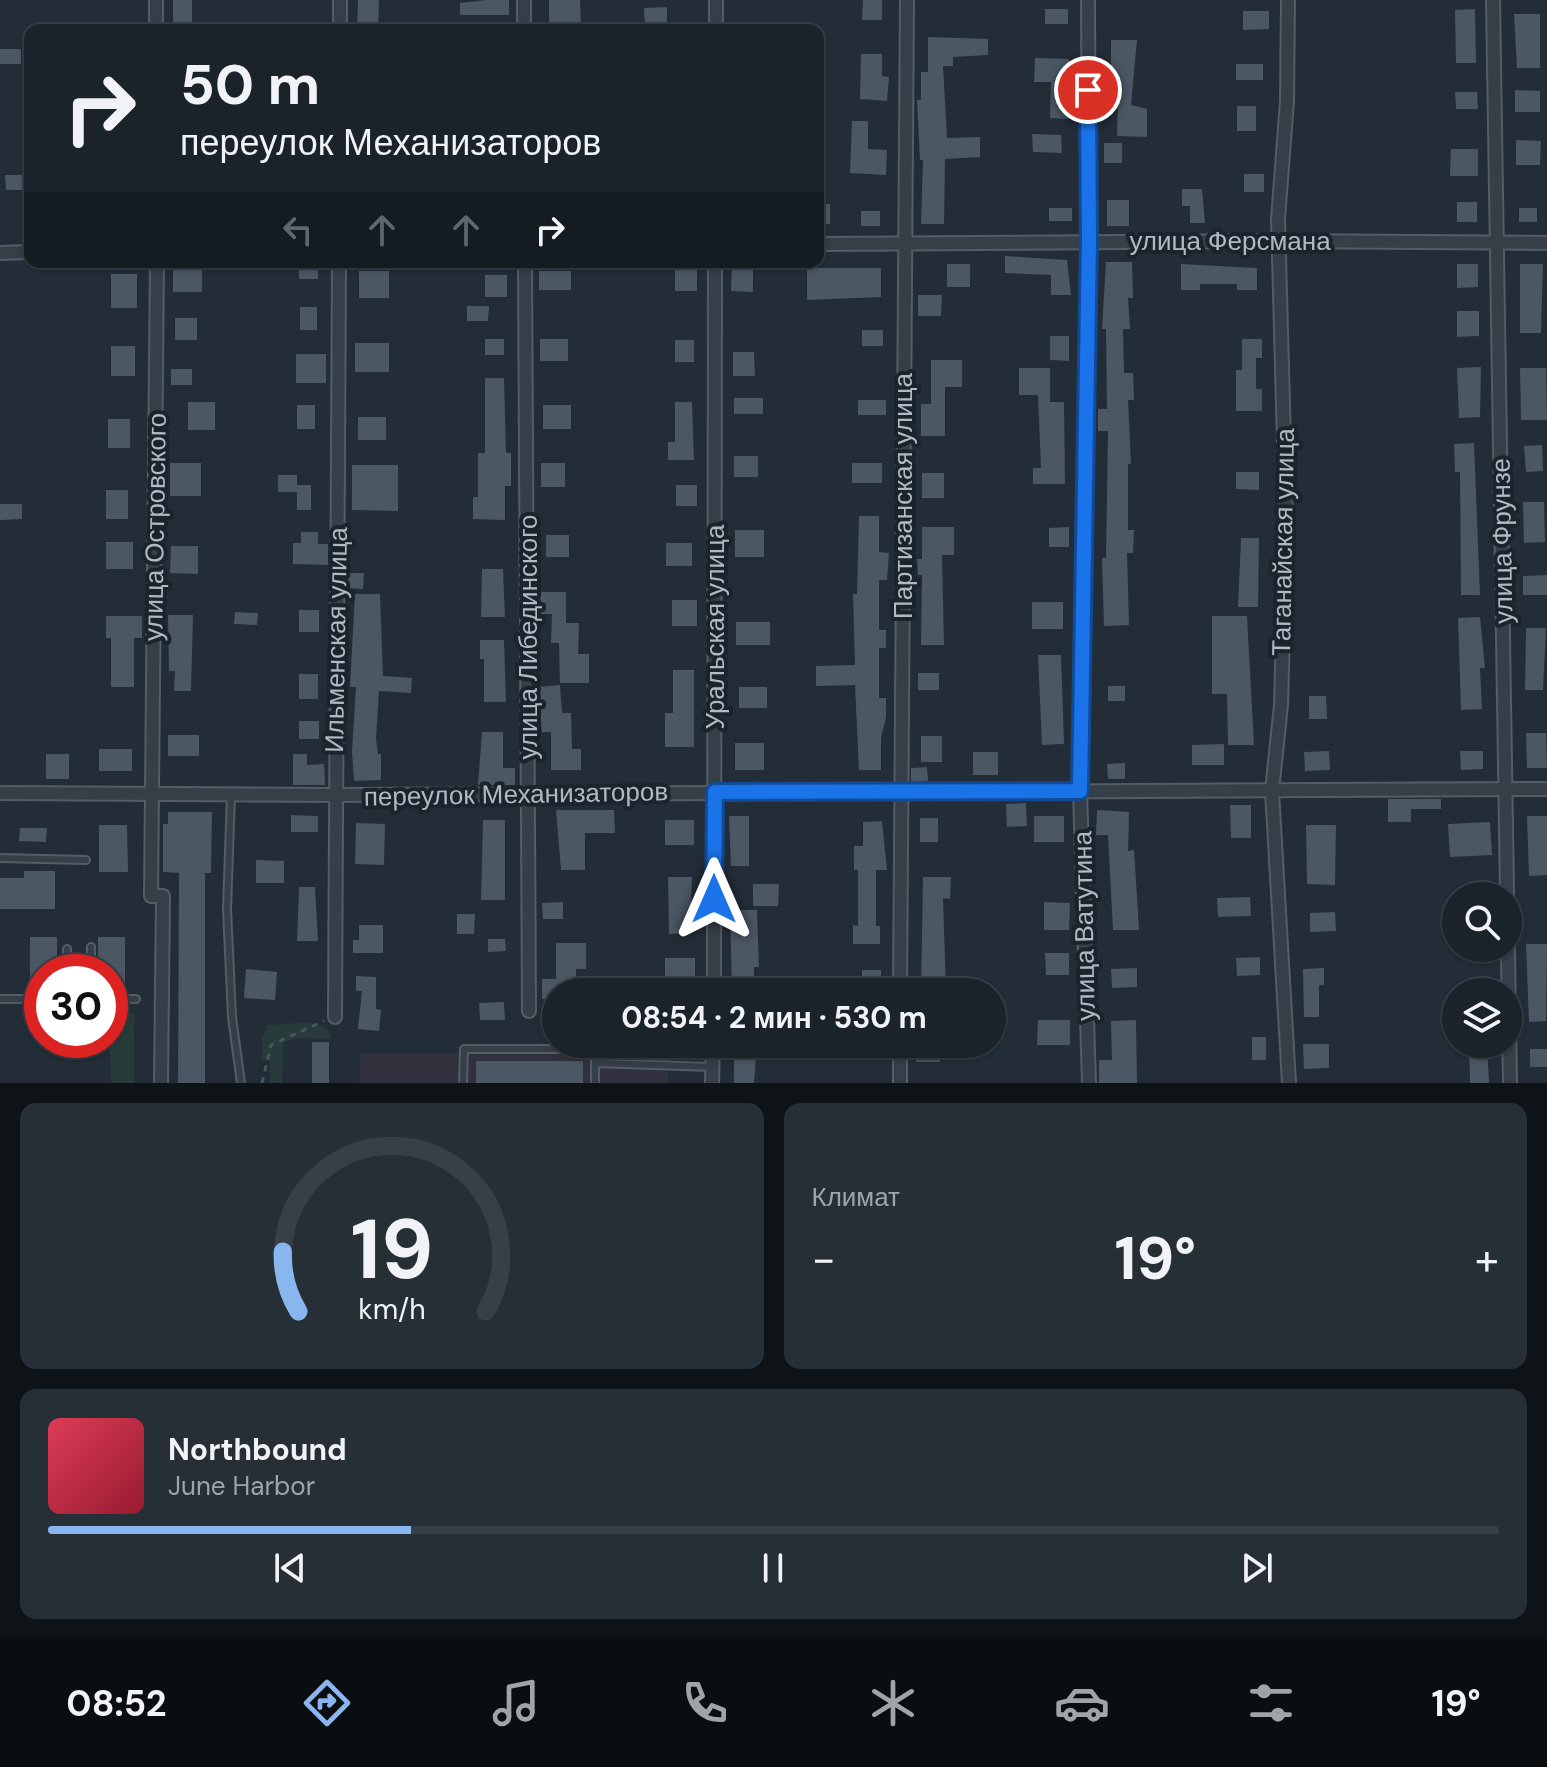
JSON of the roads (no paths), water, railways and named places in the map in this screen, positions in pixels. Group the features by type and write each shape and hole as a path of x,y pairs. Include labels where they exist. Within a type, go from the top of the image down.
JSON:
{"street":[{"path":"156,0 156,24"},
{"path":"340,0 340,24"},
{"path":"524,0 524,24"},
{"path":"716,0 716,24"},
{"name":"Партизанская улица","path":"900,978 907,0"},
{"name":"улица Ватутина","path":"1088,0 1089,241 1080,791 1089,1083"},
{"name":"Таганайская улица","path":"1288,0 1287,101 1278,219 1281,241 1286,516 1281,705 1272,791 1289,1083"},
{"name":"улица Фрунзе","path":"1493,0 1510,1083"},
{"name":"улица Ферсмана","path":"824,244 1089,241 1547,243"},
{"path":"0,253 24,252"},
{"name":"улица Островского","path":"152,792 157,268"},
{"name":"Ильменская улица","path":"335,1017 339,268"},
{"name":"улица Либединского","path":"525,268 529,1011"},
{"name":"Уральская улица","path":"714,978 715,268"},
{"name":"переулок Механизаторов","path":"0,793 334,795 1547,789"},
{"path":"152,792 151,896 163,896 161,1083"},
{"path":"712,1083 713,1058"},
{"path":"900,1058 900,1083"}],"lane":[{"path":"231,793 227,909 232,1017 241,1083"},
{"path":"0,858 86,860"},
{"path":"91,947 91,954"},
{"path":"67,949 67,954"},
{"path":"0,999 24,999"},
{"path":"128,999 136,999"},
{"path":"463,1083 464,1049 595,1049 595,1083"},
{"path":"595,1063 713,1067"}]}
